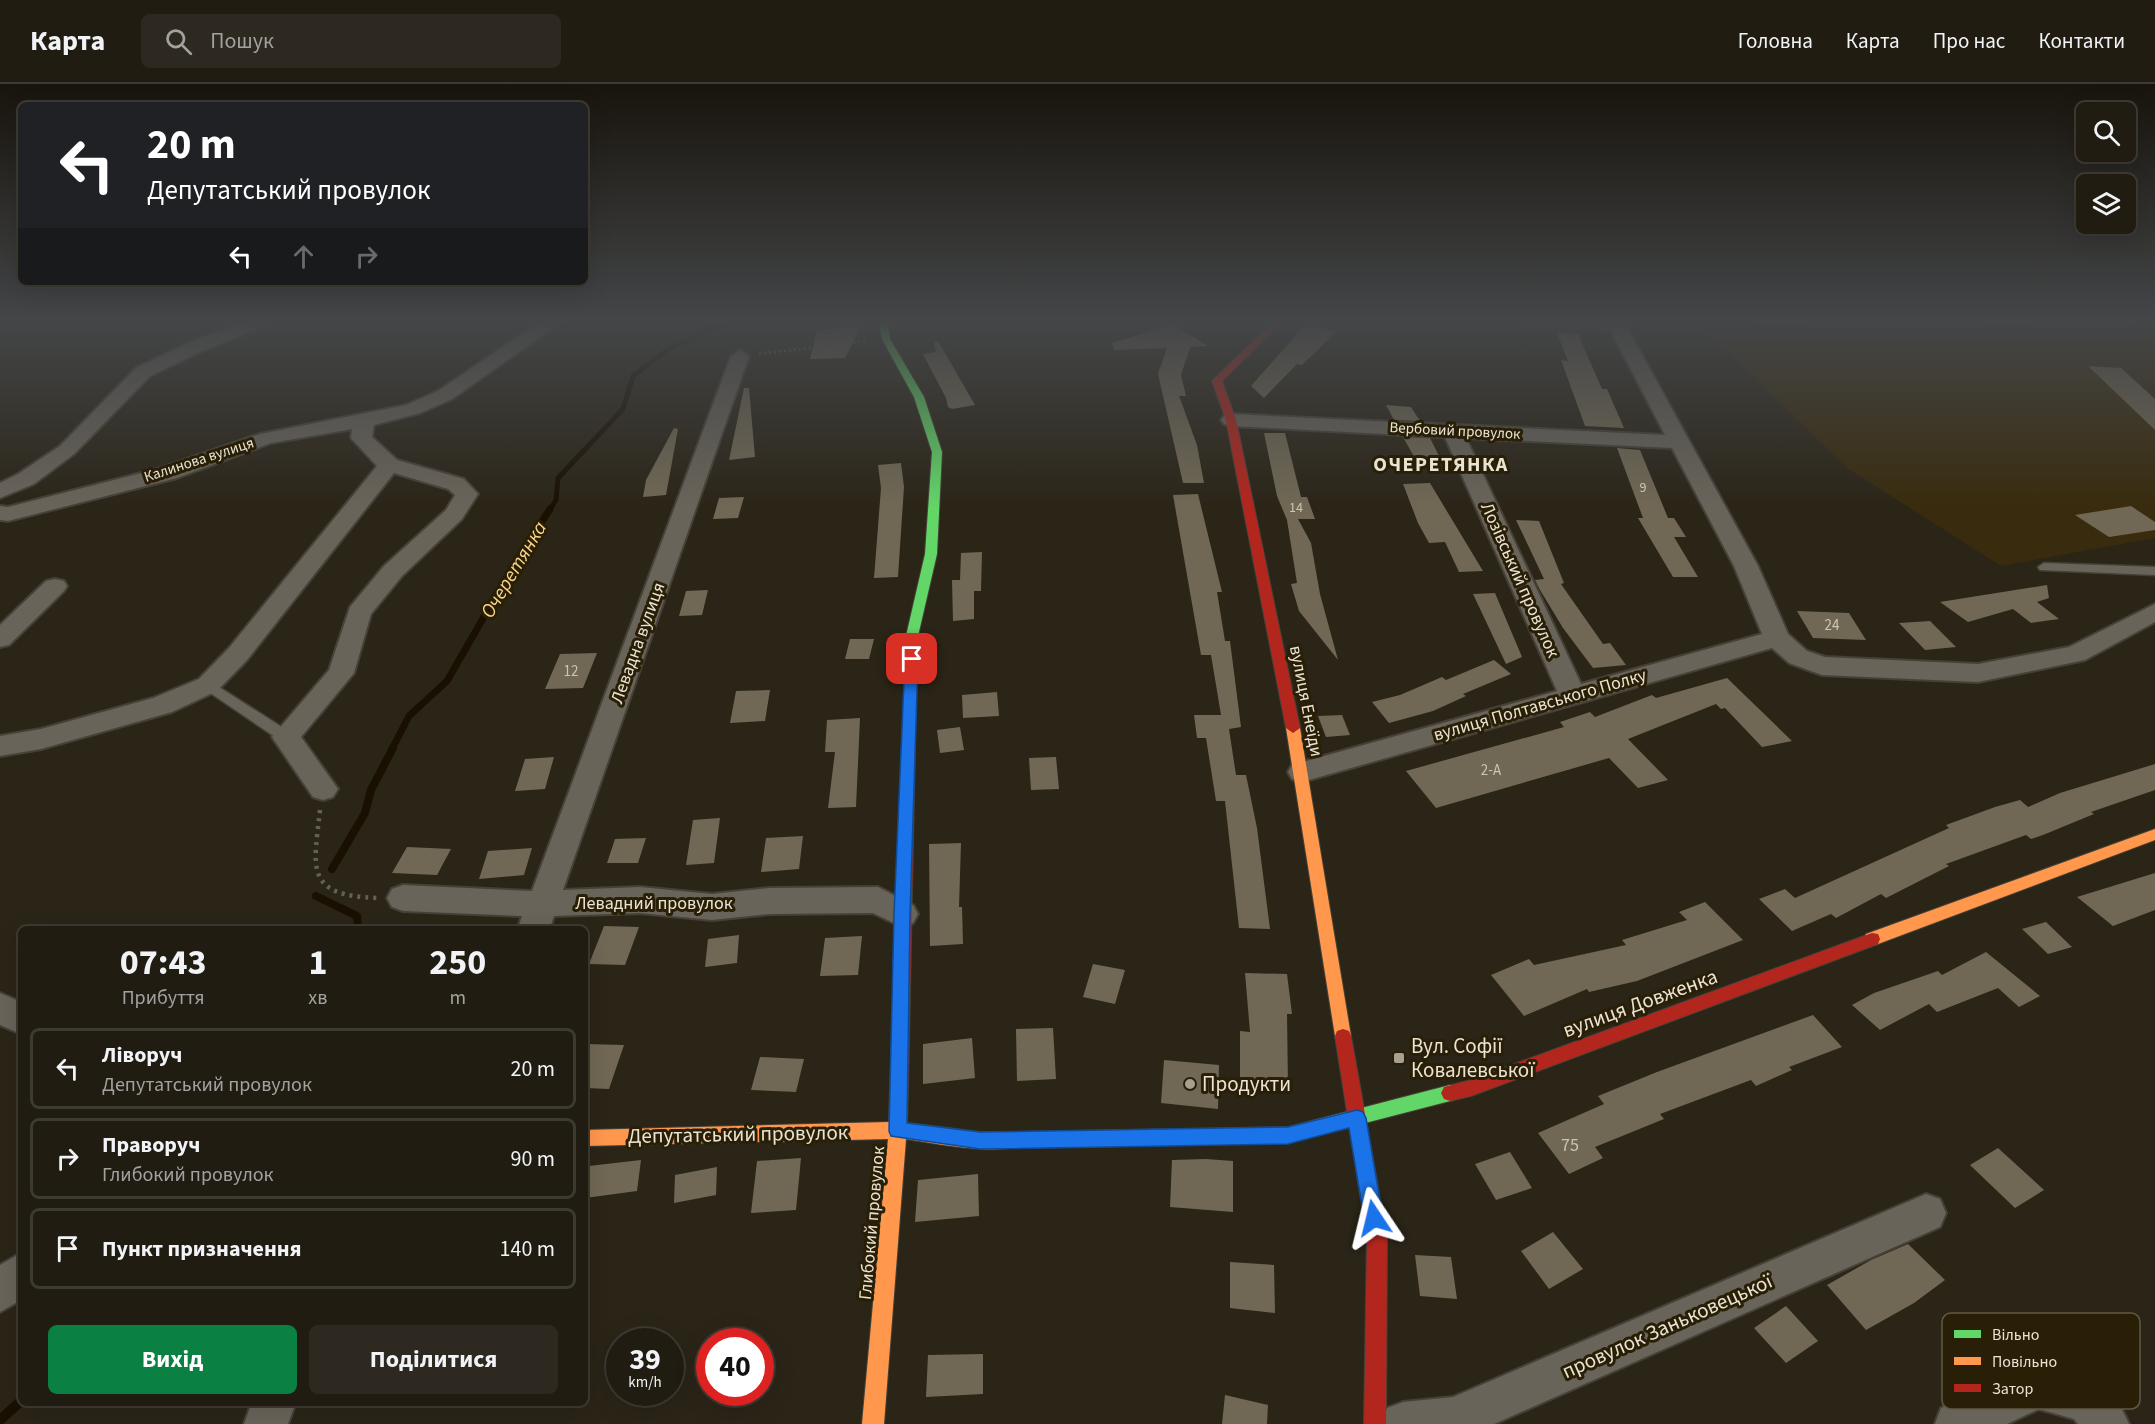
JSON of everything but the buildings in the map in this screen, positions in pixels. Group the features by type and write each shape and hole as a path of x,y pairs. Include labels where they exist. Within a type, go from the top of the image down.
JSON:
{"street":[{"path":"0,491 26,479 67,450 133,383"},
{"name":"Калинова вулиця","path":"0,513 8,514 169,473 267,438 364,421 413,409 445,395 463,383"},
{"name":"Левадна вулиця","path":"539,916 730,383"},
{"name":"Глибокий провулок","path":"873,1424 898,1131 902,914 912,636 931,554 937,452 919,397 911,383"},
{"name":"вулиця Енеїди","path":"1218,383 1231,420 1302,772 1357,1118"},
{"path":"1648,383 1746,566 1777,638 1798,657 1822,666 1978,674 2076,654 2155,612"},
{"name":"Вербовий провулок","path":"1231,420 1680,442"},
{"path":"323,789 286,737 341,673 358,613 393,571 454,514 467,494 456,484 389,465 361,438 364,421"},
{"name":"Лозівський провулок","path":"1453,431 1573,696"},
{"path":"0,746 41,739 162,705 208,685 237,654 389,465"},
{"path":"0,639 55,585"},
{"name":"вулиця Полтавського Полку","path":"1302,772 1777,638"},
{"name":"вулиця Довженка","path":"1357,1118 1471,1088 2155,834"},
{"name":"Левадний провулок","path":"403,898 539,916 640,900 712,907 770,901 878,900 902,914"},
{"path":"0,1008 18,1017"},
{"path":"1357,1118 1377,1238 1375,1424"},
{"name":"Депутатський провулок","path":"588,1138 898,1131 980,1140 1288,1135 1357,1118"},
{"name":"провулок Заньковецької","path":"1403,1424 1454,1419 1926,1213"},
{"path":"0,1291 18,1276"},
{"path":"266,1424 273,1406"},
{"path":"1957,1424 1990,1409"},
{"path":"2094,1409 2107,1424"}],"lane":[{"path":"2044,567 2155,571"},
{"path":"208,685 286,737"}],"path":[{"path":"323,789 314,862 323,882 332,890 360,898 403,898"}],"shaded area":[{"path":"1759,383 2155,383 2155,538 2001,566 1847,468"}],"waterway":[{"name":"Очеретянка","path":"549,511 556,500 558,478 623,409 631,383"},
{"name":"Очеретянка","path":"392,749 409,716 447,681 515,563 550,509"},
{"name":"Очеретянка","path":"332,869 365,813 371,790 393,748"},
{"name":"Очеретянка","path":"316,896 357,916 358,926"},
{"name":"Очеретянка","path":"0,1420 18,1404"}],"traffic: fast":[{"path":"910,691 912,636 931,554 937,452 919,397 911,383"},
{"path":"1010,1140 1288,1135 1450,1093"}],"traffic: slow":[{"path":"1293,728 1343,1036"},
{"path":"1872,939 2155,834"},
{"path":"873,1424 898,1130 899,1091"},
{"path":"588,1138 898,1130 980,1140 1010,1140"}],"traffic: jam":[{"path":"1218,383 1231,420 1293,728"},
{"path":"899,1091 910,691"},
{"path":"1450,1093 1471,1088 1872,939"},
{"path":"1343,1036 1377,1238 1375,1424"}],"place":[{"name":"Вул. Софії Ковалевської","path":"1399,1058"},
{"name":"Продукти","path":"1190,1084"}],"district":[{"name":"ОЧЕРЕТЯНКА","path":"1441,465"}],"route":[{"path":"912,659 902,914 898,1131 980,1140 1288,1135 1357,1118 1374,1218"}]}
